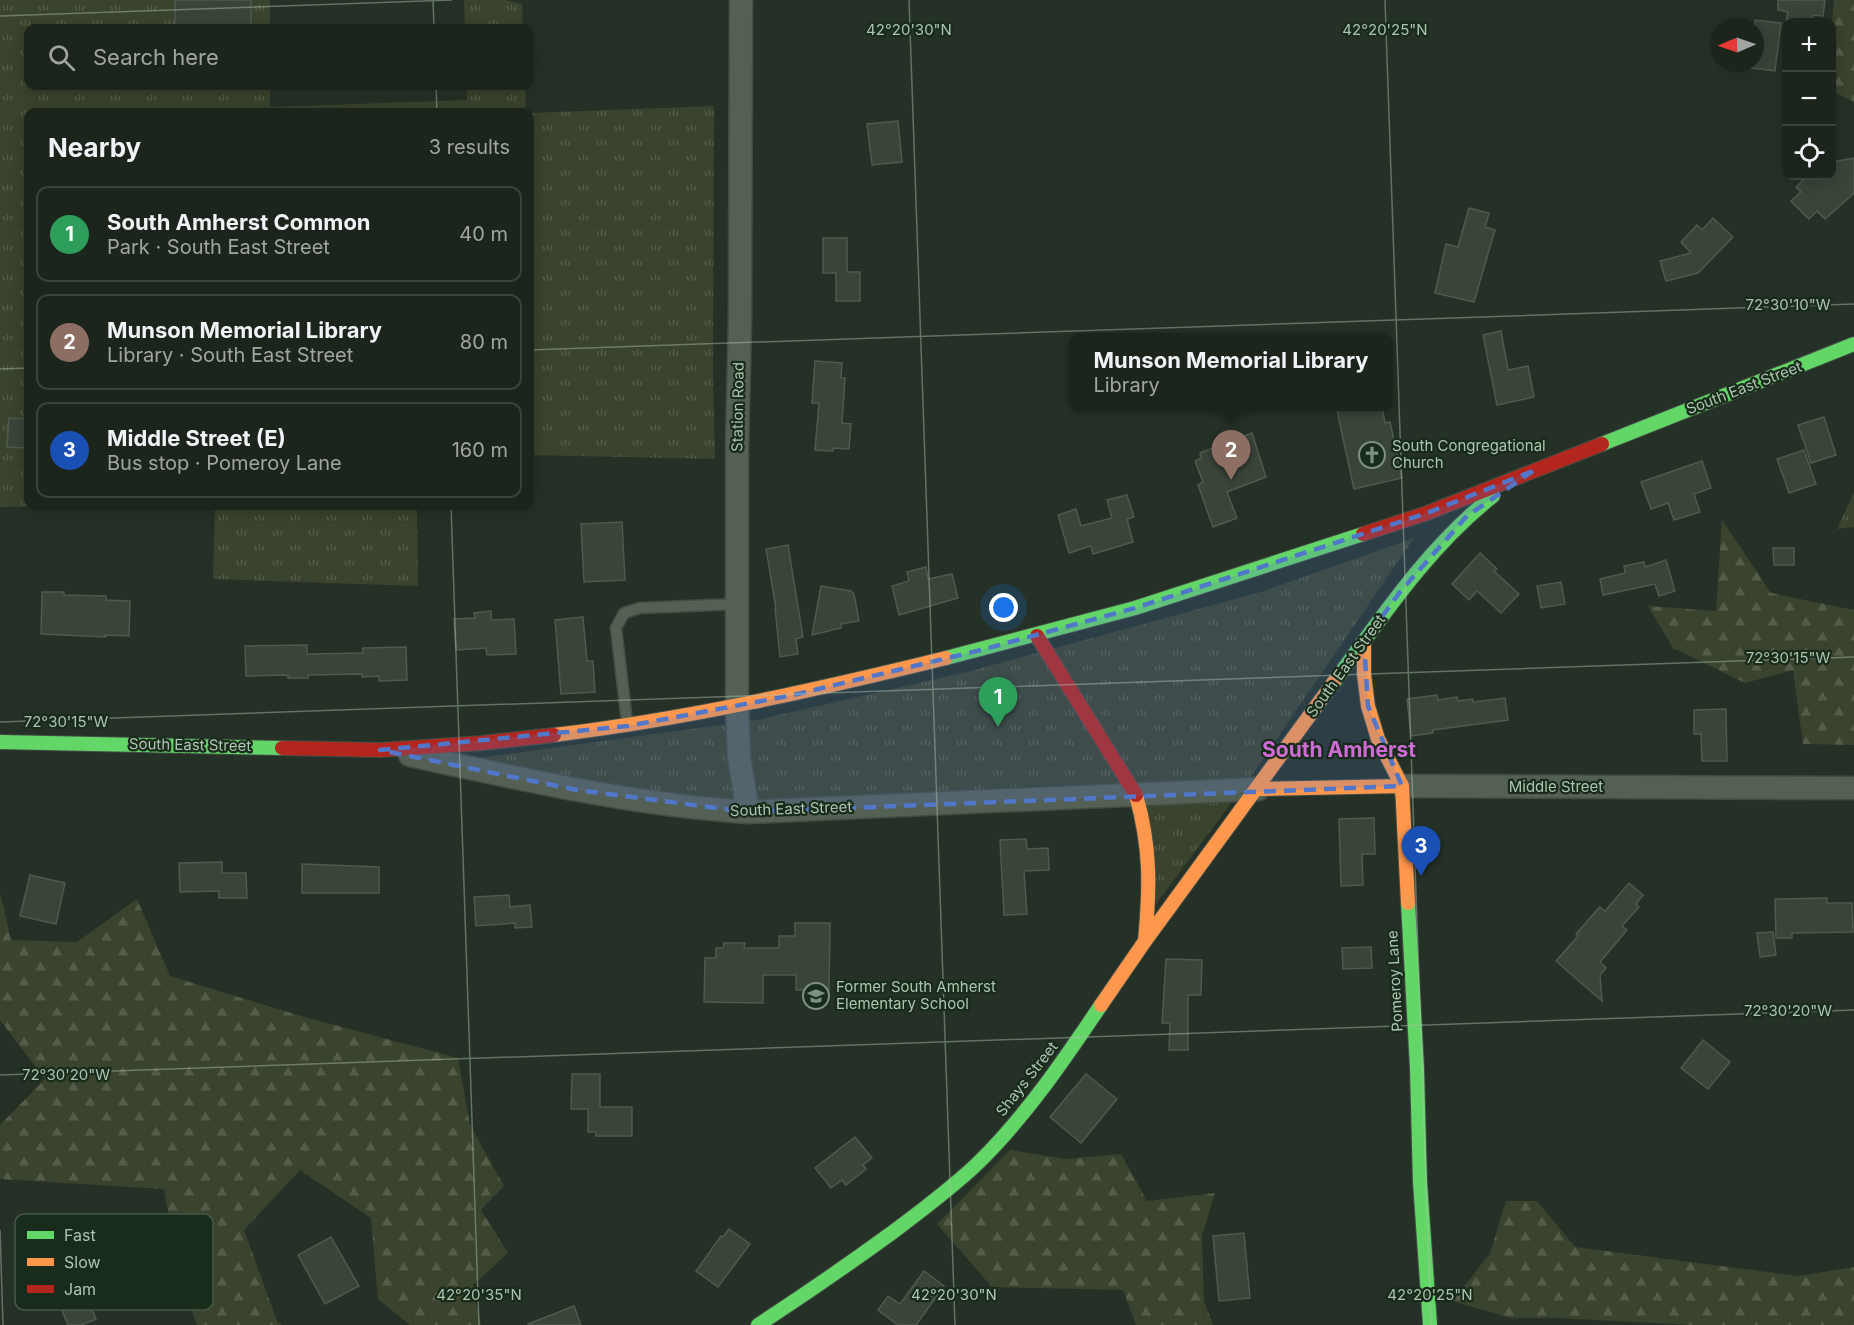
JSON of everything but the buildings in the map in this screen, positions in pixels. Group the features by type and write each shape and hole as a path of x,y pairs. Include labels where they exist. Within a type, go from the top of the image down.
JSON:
{"main road":[{"name":"South East Street","path":"0,742 380,750 482,743 628,726 794,695 1037,636 1412,523 1533,471 1854,344"},
{"name":"South East Street","path":"1257,789 1429,551 1494,495 1533,471"},
{"path":"1037,636 1136,794 1145,826 1148,852 1149,898 1145,941"},
{"name":"Pomeroy Lane","path":"1364,642 1364,674 1368,706 1378,739 1402,786 1417,1068 1420,1182 1430,1325"},
{"name":"Middle Street","path":"1257,789 1402,786"},
{"name":"Shays Street","path":"758,1325 829,1279 904,1224 951,1187 1000,1140 1039,1094 1145,941 1257,789"}],"street":[{"name":"Station Road","path":"741,0 737,705 739,757 747,812"},
{"name":"South East Street","path":"380,750 577,790 713,810 747,812 1257,789"},
{"name":"Middle Street","path":"1402,786 1854,788"}],"lane":[{"path":"628,726 616,628 624,613 640,608 738,604"}],"highlighted area":[{"path":"1533,471 1467,516 1400,592 1364,642 1368,706 1402,786 748,812 577,790 380,750 628,726 793,695 981,650 1135,608 1427,513"}],"green space":[{"path":"0,0 270,0 270,24 24,24 24,90 270,90 270,107 467,100 467,90 525,90 526,108 24,108 24,507 0,507"},
{"path":"464,0 505,0 522,4 523,24 465,24"},
{"path":"1834,0 1854,0 1854,102 1836,93 1836,18 1832,18"},
{"path":"714,106 715,459 534,455 534,113"},
{"path":"1854,492 1854,527 1837,529"},
{"path":"215,510 417,510 418,586 213,579"},
{"path":"1722,520 1771,593 1854,610 1854,745 1803,744 1793,670 1745,683 1673,648 1648,606 1716,611"},
{"path":"1414,538 1250,778 1156,904 1143,782 994,788 745,806 485,763 479,758 757,720 967,672 1261,592"},
{"path":"0,892 11,940 77,942 137,899 170,976 301,1016 458,1058 470,1125 504,1186 481,1210 508,1253 473,1285 481,1325 410,1325 378,1299 371,1218 300,1170 244,1230 277,1321 282,1325 197,1325 192,1310 213,1310 213,1214 168,1214 164,1189 0,1179 0,1125 45,1079 0,1020"},
{"path":"1010,1150 1066,1159 1121,1154 1147,1201 1215,1193 1202,1236 1204,1301 1213,1325 1136,1325 1123,1290 992,1287 937,1224"},
{"path":"1506,1201 1537,1201 1575,1247 1798,1276 1854,1267 1854,1325 1692,1325 1558,1318 1510,1318 1453,1301 1490,1253"}],"traffic: fast":[{"path":"1602,444 1854,344"},
{"path":"1334,682 1427,560 1448,537 1493,496"},
{"path":"946,658 1135,608 1363,534"},
{"path":"0,742 282,748"},
{"path":"1408,903 1417,1068 1420,1182 1430,1325"},
{"path":"758,1325 893,1232 978,1163 1028,1107 1101,1005"}],"traffic: slow":[{"path":"1364,642 1364,674 1368,706 1378,739 1402,786 1408,903"},
{"path":"554,735 653,721 751,702 946,658"},
{"path":"1101,1005 1334,682"},
{"path":"1258,789 1402,786"},
{"path":"1136,795 1147,850 1148,903 1145,941"}],"traffic: jam":[{"path":"1363,534 1427,513 1602,444"},
{"path":"1037,636 1136,795"},
{"path":"282,748 380,750 554,735"}],"place":[{"name":"South Congregational Church","path":"1372,455"},
{"name":"Munson Memorial Library","path":"1231,480"},
{"name":"South Amherst Common","path":"998,727"},
{"name":"Middle Street (E)","path":"1421,876"},
{"name":"Former South Amherst Elementary School","path":"816,996"}],"district":[{"name":"South Amherst","path":"1339,750"}]}
